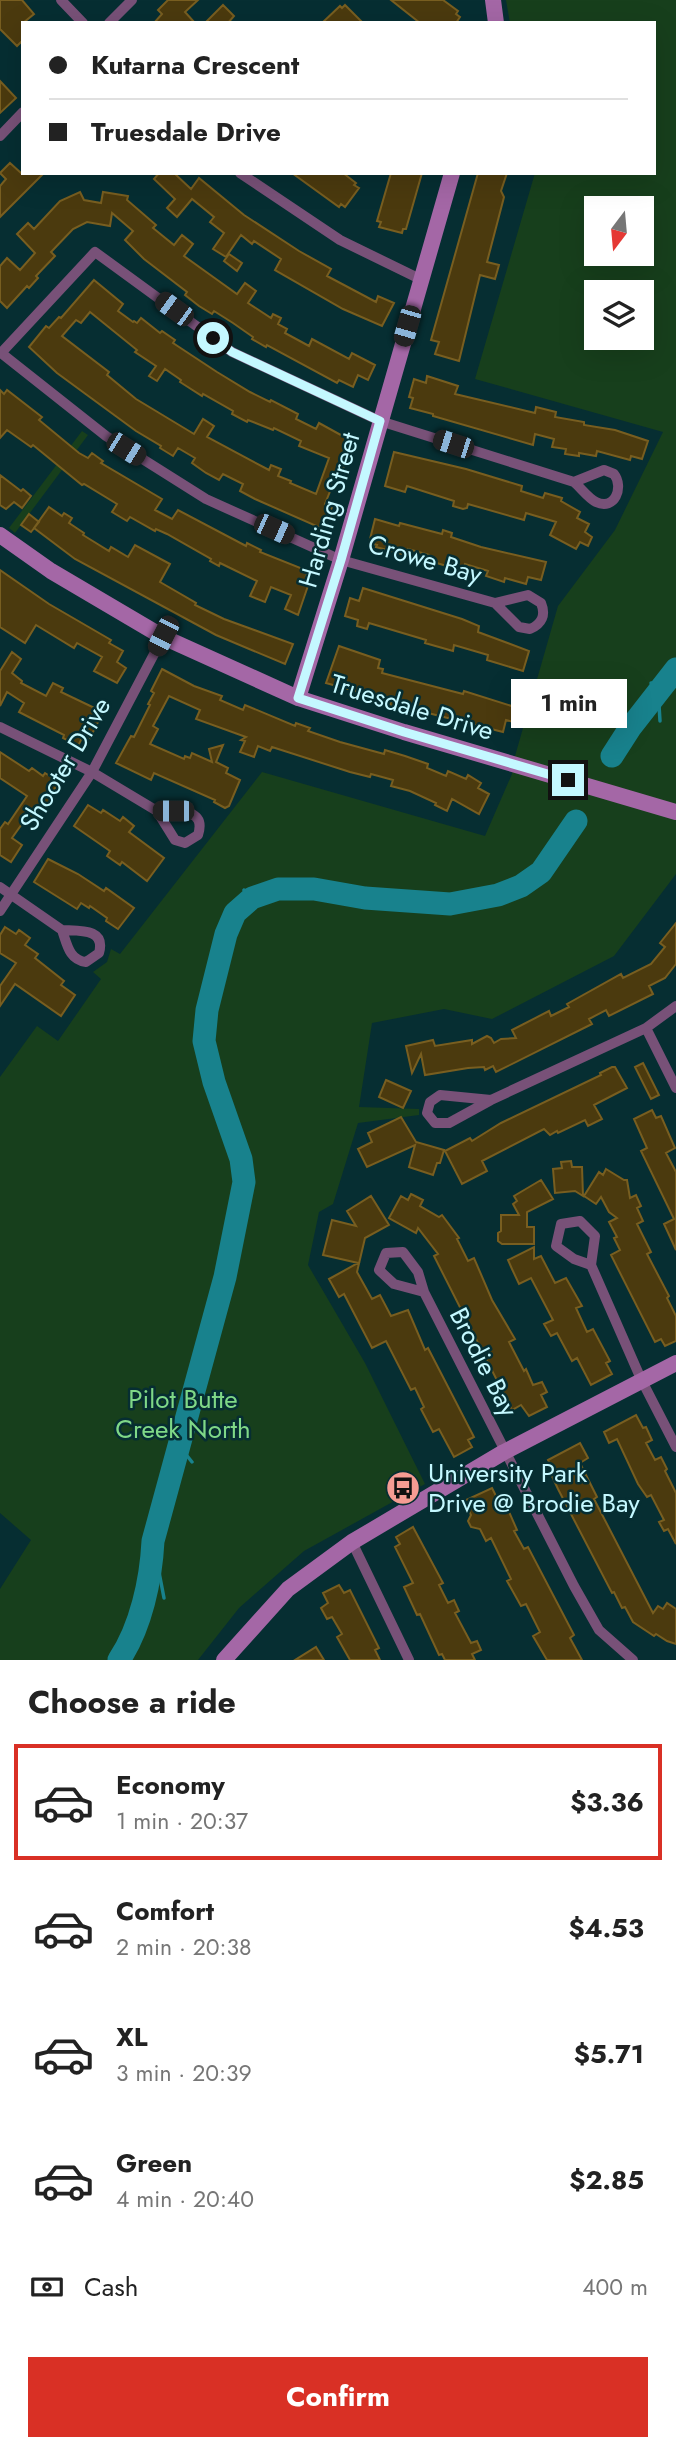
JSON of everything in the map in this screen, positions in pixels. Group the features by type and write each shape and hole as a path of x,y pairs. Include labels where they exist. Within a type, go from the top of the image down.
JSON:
{"street":[{"path":"61,0 81,21"},
{"path":"111,21 132,0"},
{"path":"493,0 496,21"},
{"path":"0,136 21,114"},
{"path":"243,175 340,240 420,279"},
{"name":"Harding Street","path":"298,698 341,560 451,175"},
{"name":"Crowe Bay","path":"380,421 232,352 95,252 1,353 106,436 206,499 341,560 495,603"},
{"path":"380,421 574,482"},
{"name":"Truesdale Drive","path":"0,536 51,571 163,636 298,698 676,812"},
{"name":"Shooter Drive","path":"0,911 92,772 163,636"},
{"path":"0,727 92,772 157,811"},
{"path":"0,887 62,930"},
{"path":"491,1100 440,1094 430,1102 427,1113 435,1123 449,1123 491,1100 646,1028 676,1006"},
{"path":"646,1028 676,1087"},
{"name":"Brodie Bay","path":"424,1292 394,1284 379,1270 386,1254 403,1252 418,1272 424,1292 574,1586 599,1630 633,1660"},
{"path":"591,1265 641,1379 676,1447"},
{"path":"224,1660 288,1589 352,1542 504,1452 676,1363"},
{"path":"352,1542 409,1660"}],"green space":[{"name":"Pilot Butte Creek North","path":"506,0 676,0 676,874 614,956 492,1019 444,1009 372,1023 359,1107 419,1109 419,1115 358,1123 333,1204 319,1212 308,1265 365,1363 425,1484 304,1551 239,1608 198,1660 0,1660 0,1589 31,1540 0,1513 0,1077 37,1026 58,1041 101,979 93,972 107,962 111,949 120,954 262,772 485,836 512,774 558,606 615,530 663,432 475,379 534,175 656,175 656,21 510,21"},
{"path":"82,431 88,435 15,533 9,528"}],"building":[{"path":"0,0 22,0 34,14 25,21 21,21 21,42 17,46 0,29"},
{"path":"168,0 198,0 185,12 193,21 156,21 162,14 158,10"},
{"path":"391,0 443,0 458,11 456,14 460,17 457,21 417,21"},
{"path":"223,5 234,16 230,21 207,21"},
{"path":"345,5 361,21 324,21 340,6 342,8"},
{"path":"0,81 16,98 0,113"},
{"path":"10,163 21,175 42,175 0,217 0,186 6,179 0,173"},
{"path":"157,175 176,175 191,189 199,178 244,215 331,269 327,276 376,302 378,296 394,303 382,326 343,309 275,270 281,259 241,235 226,257 213,249 224,233 210,222 214,217 192,199 177,217 167,208 175,199 154,179"},
{"path":"295,175 346,175 359,188 345,207 341,204 339,207"},
{"path":"390,175 421,175 406,229 403,229 402,233 379,227 381,222 377,221"},
{"path":"477,175 506,175 501,191 504,197 487,262 499,265 495,279 480,275 459,361 435,354 439,342 431,340"},
{"path":"80,192 84,200 101,203 103,192 128,196 127,200 156,225 153,228 174,245 182,235 193,244 184,256 237,294 245,283 256,291 248,303 271,318 273,314 281,318 278,324 287,329 285,333 309,346 312,339 349,359 352,353 375,365 368,380 358,375 353,387 339,380 337,383 267,345 266,347 214,311 212,314 199,306 185,295 187,292 144,259 125,240 133,231 112,213 110,226 87,222 73,229 51,252 55,256 36,276 38,278 7,308 0,301 0,266 7,258 20,270 35,253 17,234 28,223 34,229 60,201"},
{"path":"229,254 242,263 237,271 224,261"},
{"path":"94,280 123,304 118,311 133,322 137,323 141,318 217,372 250,392 298,414 296,419 316,429 319,423 350,440 341,465 344,466 338,480 335,479 325,504 332,507 323,529 240,491 243,484 223,474 219,480 206,473 192,463 195,458 178,448 173,456 57,373 29,347 46,326 49,328","holes":["90,312 137,350 135,352 156,366 149,376 157,381 165,369 202,396 203,394 233,411 232,414 247,422 248,420 273,430 274,428 301,441 299,446 329,458 316,494 278,476 281,469 271,465 269,470 207,437 214,426 203,419 194,434 136,399 107,375 109,372 62,336 76,320 81,323"]},
{"path":"427,376 458,386 455,394 535,413 536,407 556,412 555,417 615,430 648,441 642,459 631,456 630,460 597,451 596,456 565,454 566,449 552,447 554,439 535,434 533,445 410,408 413,398 409,397 414,379 426,383"},
{"path":"0,390 4,394 7,390 42,417 39,420 79,453 88,458 92,453 103,461 101,463 162,499 155,510 172,519 178,510 246,546 247,543 261,550 260,552 308,571 306,576 311,577 298,615 285,609 291,595 271,587 265,602 250,596 257,581 220,563 219,566 167,534 156,529 155,531 130,517 127,521 112,512 117,504 82,485 33,445 31,447 7,430 0,438"},
{"path":"394,452 522,486 521,491 543,498 545,493 562,498 561,501 580,512 577,518 589,524 585,532 592,537 588,546 580,542 576,549 550,535 556,522 526,513 524,520 468,504 467,508 463,509 453,506 454,501 407,486 405,492 385,486"},
{"path":"0,475 31,496 22,508 14,502 6,509 0,505"},
{"path":"49,507 62,516 64,513 72,518 69,523 109,551 111,547 128,557 135,545 170,564 160,582 196,603 195,605 224,619 293,644 285,664 216,635 75,559 34,528"},
{"path":"29,514 39,522 31,532 21,525"},
{"path":"375,519 442,534 443,530 452,533 451,537 481,547 546,562 541,580 528,577 526,584 505,578 504,582 486,576 488,571 465,564 463,571 427,560 429,555 408,549 406,555 376,547 377,545 369,543"},
{"path":"0,570 49,604 111,640 109,643 123,651 117,662 126,668 117,683 94,671 102,657 77,643 74,648 36,625 25,643 0,627"},
{"path":"363,588 462,619 479,626 478,632 529,651 523,671 487,660 488,655 454,645 453,651 369,623 367,629 357,626 358,620 345,616 350,598 359,601"},
{"path":"339,646 380,660 378,668 383,669 382,673 463,694 464,691 521,709 517,723 506,720 503,732 428,713 427,717 390,705 391,701 326,683"},
{"path":"12,652 21,659 12,673 21,683 46,696 53,683 63,688 61,692 103,712 90,738 84,734 78,746 63,738 64,735 19,712 24,703 7,692 0,706 0,671"},
{"path":"162,669 194,686 222,696 220,700 243,710 245,705 295,726 296,723 310,728 308,731 340,742 384,754 385,750 405,756 428,764 427,768 446,776 448,771 466,779 468,775 481,783 478,788 489,794 479,814 452,799 447,811 410,791 391,786 393,780 350,772 272,747 270,751 258,746 254,757 240,752 245,741 241,740 246,737 196,719 200,710 169,696 153,726 158,729 150,744 184,759 185,756 190,758 192,753 212,762 209,749 223,745 216,762 228,768 226,773 240,780 229,806 225,808 214,802 215,800 154,773 151,780 116,763 131,736 134,737 150,705 148,704 154,693 151,691"},
{"path":"0,752 29,771 32,768 59,782 50,796 54,799 48,807 42,804 31,820 27,817 12,838 22,845 11,862 0,855 0,829 5,822 8,824 27,796 0,778"},
{"path":"88,805 101,813 103,810 120,821 123,817 134,826 129,832 164,858 147,881 122,862 120,865 107,856 110,851 74,826"},
{"path":"48,859 104,891 106,888 134,908 118,929 90,906 89,908 81,903 77,909 34,882"},
{"path":"676,923 676,964 665,978 649,986 653,994 609,1016 606,1010 589,1019 592,1024 496,1072 493,1066 485,1070 484,1067 468,1068 425,1075 421,1054 412,1073 406,1046 433,1040 435,1046 472,1040 472,1044 487,1036 494,1043 501,1039 516,1038 512,1030 549,1011 551,1016 621,974 623,978 651,964 665,947 660,943"},
{"path":"5,927 16,934 19,930 30,938 25,945 38,954 35,958 64,981 61,985 75,995 61,1016 15,984 0,1006 0,986 16,963 0,953 0,935"},
{"path":"643,1063 659,1095 651,1099 635,1067"},
{"path":"615,1067 627,1088 594,1105 602,1119 588,1126 585,1120 550,1135 544,1129 482,1161 487,1171 462,1184 445,1151 470,1138 472,1141 501,1123 601,1075 600,1073"},
{"path":"386,1080 411,1091 403,1108 379,1097"},
{"path":"652,1110 656,1118 661,1116 675,1148 666,1153 676,1172 676,1250 664,1224 674,1219 641,1151 647,1148 634,1119"},
{"path":"401,1117 416,1142 444,1150 433,1175 409,1167 415,1145 367,1167 358,1149 372,1142 368,1133"},
{"path":"571,1161 572,1167 582,1167 583,1196 575,1191 555,1193 553,1169 562,1168 561,1162"},
{"path":"606,1169 627,1180 630,1198 636,1195 641,1206 637,1208 643,1221 637,1224 651,1252 647,1254 669,1296 667,1298 676,1316 676,1341 665,1346 661,1339 655,1342 611,1255 620,1250 609,1222 617,1218 609,1212 601,1197 596,1204 584,1196 599,1172 603,1175"},
{"path":"541,1180 553,1199 527,1212 527,1227 534,1227 534,1244 502,1244 498,1241 501,1215 519,1215 513,1204 517,1201 514,1196"},
{"path":"411,1194 423,1200 420,1206 439,1217 442,1215 459,1238 457,1239 468,1261 474,1258 492,1300 515,1339 509,1342 524,1371 526,1369 533,1385 542,1382 547,1392 541,1395 547,1407 529,1416 521,1405 512,1410 434,1256 438,1254 418,1228 416,1233 389,1218 401,1196 408,1200"},
{"path":"371,1196 389,1225 365,1238 357,1272 372,1299 380,1295 391,1316 408,1310 425,1350 428,1348 474,1437 468,1440 472,1447 454,1457 439,1429 433,1432 421,1409 424,1407 415,1388 411,1390 386,1341 372,1348 344,1294 339,1297 329,1279 358,1263 323,1255 332,1220 356,1226 347,1211"},
{"path":"534,1247 534,1259 541,1256 555,1283 566,1278 582,1306 576,1308 587,1332 593,1329 610,1361 606,1363 612,1374 591,1385 577,1358 572,1361 557,1333 551,1336 544,1324 553,1320 531,1278 519,1284 508,1260"},
{"path":"636,1415 652,1440 646,1443 655,1460 661,1457 676,1493 676,1544 668,1529 664,1531 659,1522 664,1520 651,1495 647,1497 638,1484 617,1439 609,1443 604,1432"},
{"path":"580,1443 588,1458 580,1463 597,1497 594,1499 653,1613 658,1606 663,1609 667,1603 676,1609 676,1644 656,1634 654,1636 633,1622 625,1607 622,1608 558,1489 548,1460"},
{"path":"492,1488 498,1500 503,1498 517,1530 514,1531 524,1549 528,1547 574,1635 570,1638 582,1660 547,1660 533,1636 540,1632 526,1604 521,1606 507,1581 511,1579 491,1538 486,1541 480,1529 471,1527 468,1521 471,1515 464,1501"},
{"path":"413,1527 443,1583 439,1585 448,1603 454,1600 459,1611 455,1613 471,1643 477,1641 481,1650 472,1654 475,1660 445,1660 442,1654 439,1655 420,1614 417,1615 404,1587 413,1583 395,1547 400,1544 396,1537"},
{"path":"339,1585 344,1593 350,1590 379,1648 375,1650 380,1660 350,1660 337,1637 342,1634 332,1617 327,1619 321,1608 328,1603 323,1593"},
{"path":"316,1647 324,1660 295,1660"}],"waterway":[{"path":"612,756 676,669"},
{"path":"651,683 663,683"},
{"path":"658,689 660,721"},
{"path":"119,1660 127,1647 144,1603 153,1541 225,1277 244,1182 241,1159 214,1082 204,1041 207,1010 226,934 235,913 252,898 278,889 314,889 365,898 450,904 498,895 521,886 541,872 576,821"},
{"path":"244,890 255,896"},
{"path":"182,1415 189,1412"},
{"path":"181,1442 184,1452 192,1462"},
{"path":"153,1541 164,1598"}],"place":[{"name":"University Park Drive @ Brodie Bay","path":"403,1488"}],"route":[{"path":"213,338 232,352 380,421 298,698 568,780"}]}
